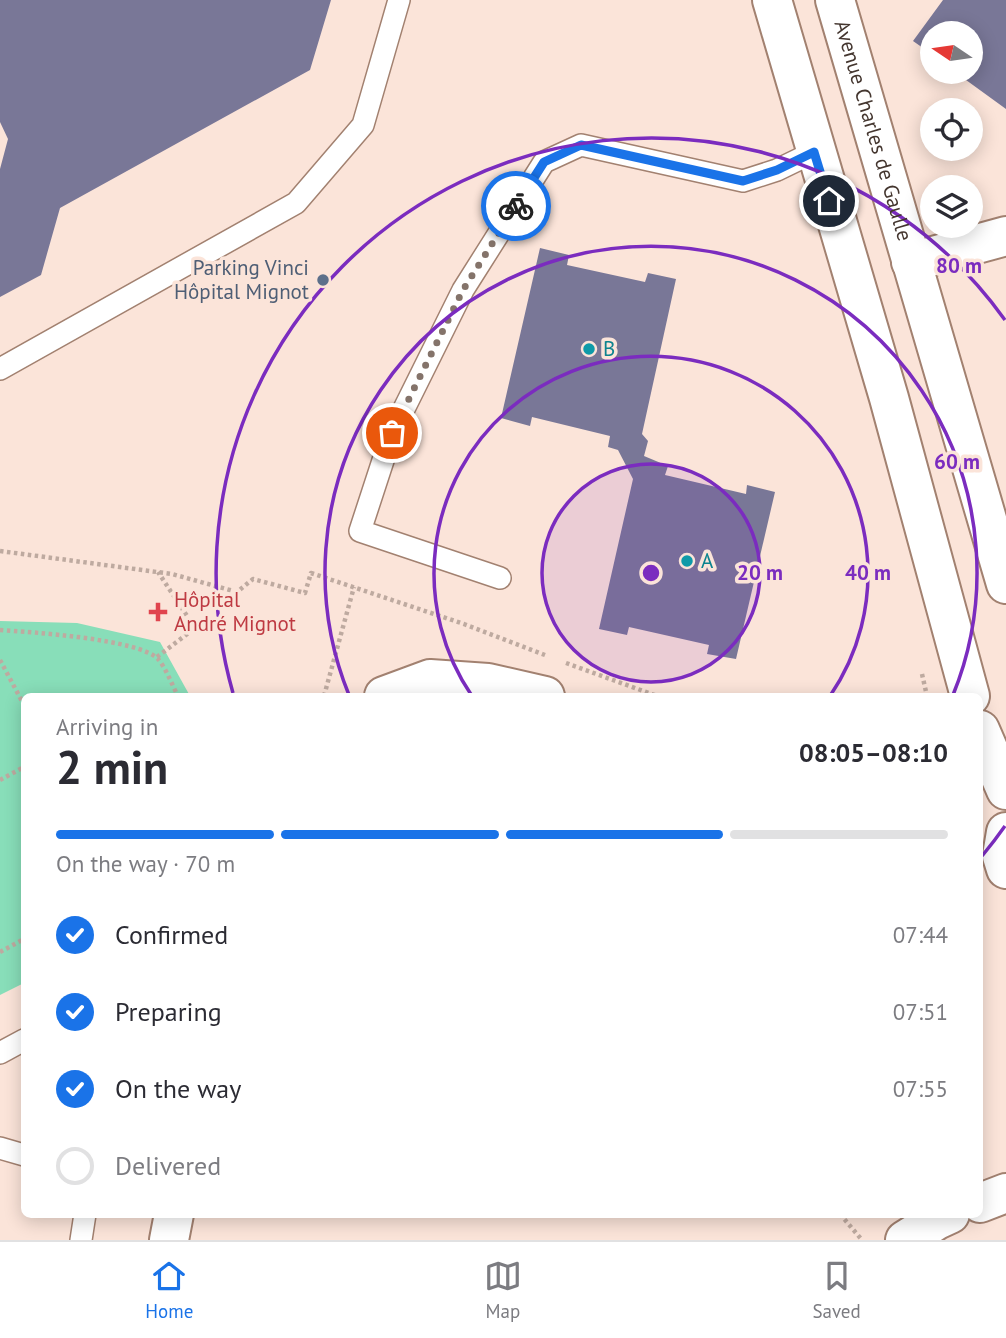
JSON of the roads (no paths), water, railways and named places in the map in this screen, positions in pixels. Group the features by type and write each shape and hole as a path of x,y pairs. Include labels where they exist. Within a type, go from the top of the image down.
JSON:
{"main road":[{"path":"772,0 814,152 889,398 969,693"},
{"name":"Avenue Charles de Gaulle","path":"835,0 1006,584"},
{"path":"911,262 1006,236"},
{"path":"392,693 430,679 488,683 532,693"},
{"path":"983,737 1006,790"},
{"path":"983,1202 1006,1193"},
{"path":"169,1240 173,1218"},
{"path":"905,1240 941,1218"}],"lane":[{"path":"0,369 296,203 363,125 399,0"},
{"path":"500,578 360,531 392,433 463,290 544,162 581,145 743,181 777,170 814,152"},
{"path":"0,1053 21,1042"},
{"path":"0,1148 21,1154"},
{"path":"81,1240 84,1218"}],"place":[{"name":"Parking Vinci Hôpital Mignot","path":"323,280"},
{"name":"B","path":"589,349"},
{"name":"A","path":"687,561"},
{"name":"Hôpital André Mignot","path":"158,612"}]}
